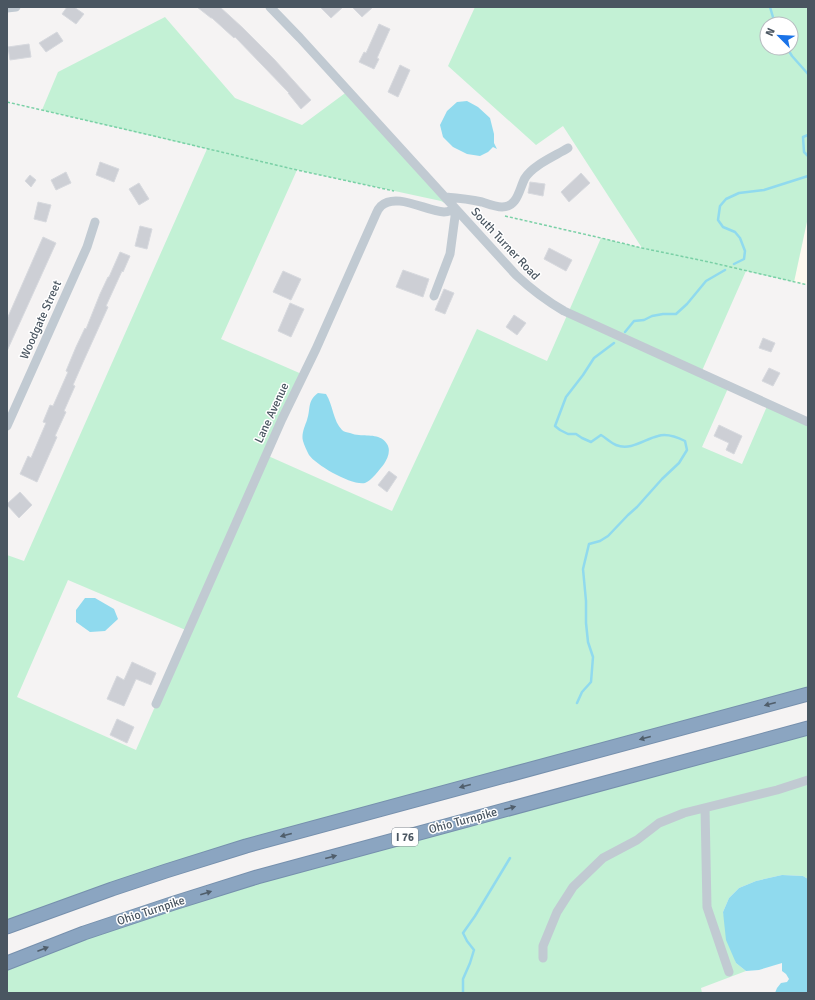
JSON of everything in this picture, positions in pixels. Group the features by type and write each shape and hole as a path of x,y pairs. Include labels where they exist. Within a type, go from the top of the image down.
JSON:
{"highway":[{"path":"7,927 112,889 246,846 808,694"},
{"name":"Ohio Turnpike","path":"7,963 84,933 257,877 808,728"}],"street":[{"path":"7,8 16,7"},
{"name":"South Turner Road","path":"270,7 516,275 534,292 564,311 808,422"},
{"path":"445,197 460,198 502,207 510,206 515,201 525,178 530,171 568,148"},
{"name":"Lane Avenue","path":"156,704 282,420 379,208 388,202 402,201 436,211 446,212 456,209"},
{"path":"434,296 450,254 456,209"},
{"name":"Woodgate Street","path":"7,426 87,247 95,222"},
{"path":"543,958 543,946 557,912 573,886 603,858 637,840 659,823 684,813 777,790 808,780"},
{"path":"705,808 707,907 728,972"}],"path":[{"path":"7,102 396,192"},
{"path":"505,216 808,285"}],"shaded area":[{"path":"808,217 808,285 794,282"}],"green space":[{"path":"475,7 808,7 808,217 794,282 746,271 701,373 729,386 702,447 742,464 768,404 808,422 808,694 394,806 7,927 7,555 24,561 207,149 42,110 58,72 165,17 235,98 302,125 348,91 456,209 441,201 297,170 221,339 304,375 266,455 392,511 477,329 547,361 601,238 642,248 563,126 536,145 448,66","holes":["68,580 188,631 136,750 17,697"]},
{"path":"808,728 808,879 803,876 782,875 756,881 739,888 729,898 723,912 736,963 746,971 701,988 702,993 7,993 7,963 174,903"}],"water":[{"path":"467,101 478,107 490,118 494,134 494,143 497,149 493,147 488,152 480,156 467,154 453,147 443,137 440,125 447,111 457,102"},
{"path":"318,393 326,394 337,422 343,431 356,435 378,437 387,444 389,451 388,457 375,475 367,482 359,483 343,478 326,469 309,455 303,441 303,433 312,399"},
{"path":"85,598 95,598 114,609 118,619 105,631 90,632 76,622 76,610"},
{"path":"782,875 803,876 808,879 808,993 775,993 781,983 787,982 789,979 782,971 782,963 759,970 746,971 736,963 726,940 723,912 729,898 739,888 756,881"}],"building":[{"path":"67,7 74,7 84,14 76,24 62,14"},
{"path":"197,7 220,7 274,59 311,100 301,109 289,93 235,37 234,38 212,18"},
{"path":"320,7 343,7 331,18"},
{"path":"352,7 373,7 362,17"},
{"path":"379,24 390,29 377,58 379,59 374,69 359,62 364,52 366,53"},
{"path":"57,32 63,41 46,52 39,43"},
{"path":"29,44 31,57 10,60 8,47"},
{"path":"400,65 410,70 398,97 388,92"},
{"path":"100,162 119,169 114,182 96,175"},
{"path":"66,172 71,183 56,190 51,180"},
{"path":"581,173 590,183 569,202 561,192"},
{"path":"30,175 36,180 31,187 25,181"},
{"path":"530,182 545,184 543,196 528,193"},
{"path":"139,183 149,199 139,205 129,189"},
{"path":"38,202 51,205 46,222 34,219"},
{"path":"140,226 152,229 147,249 135,246"},
{"path":"43,237 56,243 7,351 7,319"},
{"path":"549,248 572,260 566,271 544,259"},
{"path":"120,252 130,256 106,306 108,307 73,385 75,386 64,411 66,412 55,436 57,437 37,482 20,474 28,456 31,458 46,423 43,422 50,405 53,406 68,372 66,371 76,347 85,328 86,329 100,294"},
{"path":"403,270 429,279 423,297 396,287"},
{"path":"283,271 301,279 291,300 273,292"},
{"path":"444,289 454,293 445,314 435,310"},
{"path":"290,303 304,309 291,337 278,331"},
{"path":"514,315 526,323 517,335 506,327"},
{"path":"763,338 775,343 771,352 759,348"},
{"path":"769,368 780,373 773,386 762,381"},
{"path":"719,425 742,436 734,454 726,450 729,443 714,436"},
{"path":"389,471 397,477 387,492 378,485"},
{"path":"20,492 32,505 19,518 7,504"},
{"path":"132,662 156,673 151,685 136,679 124,706 107,699 117,676 124,680"},
{"path":"117,719 134,727 127,743 110,735"}],"waterway":[{"path":"770,7 773,16"},
{"path":"792,56 808,74"},
{"path":"808,135 803,137 804,152 808,156"},
{"path":"734,264 744,259 745,251 740,238 735,232 723,227 718,220 720,206 726,199 739,193 764,190 808,176"},
{"path":"625,332 634,321 644,320 652,316 663,314 676,314 687,304 706,281 725,270"},
{"path":"577,703 582,692 591,682 593,657 588,642 583,569 589,544 600,541 608,536 679,463 687,450 685,441 668,435 653,437 627,447 614,444 601,435 591,442 576,434 568,434 555,426 566,397 594,358 614,343"},
{"path":"463,993 463,979 474,950 463,933 510,858"}]}
